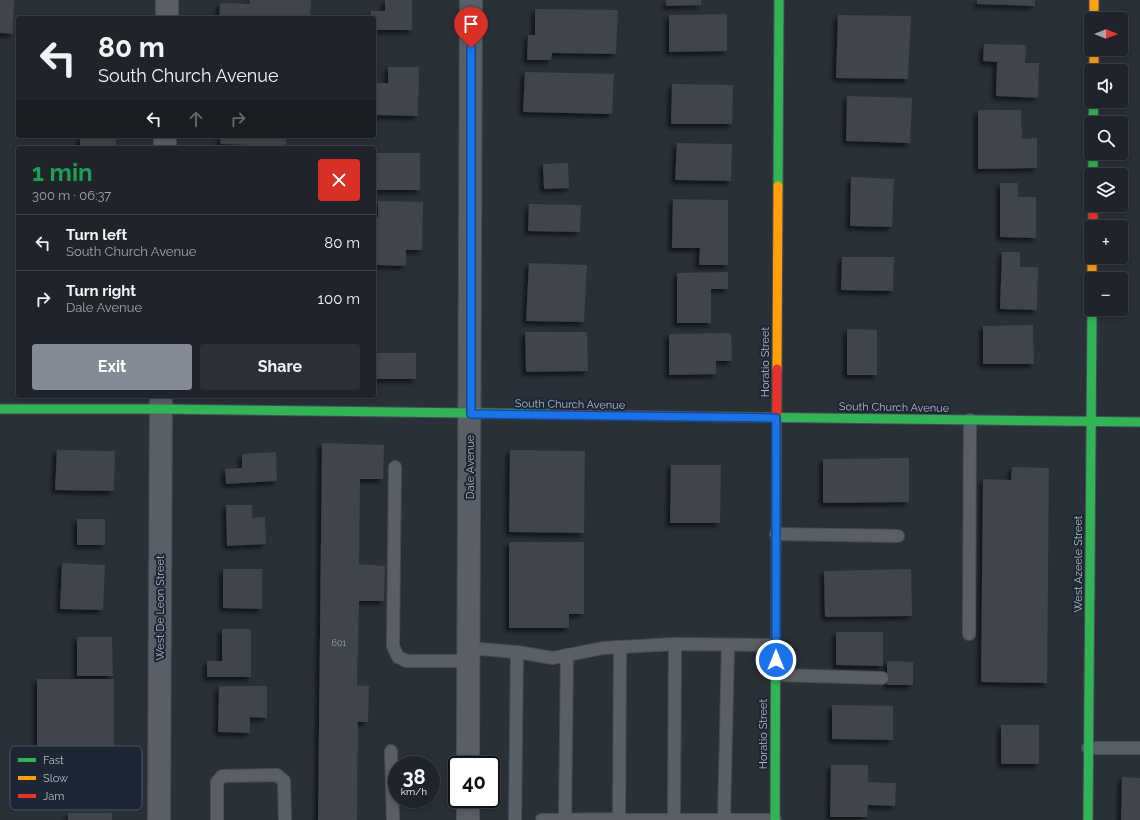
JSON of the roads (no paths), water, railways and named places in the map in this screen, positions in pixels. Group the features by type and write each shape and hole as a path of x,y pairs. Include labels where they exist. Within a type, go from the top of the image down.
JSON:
{"street":[{"path":"167,0 167,16"},
{"name":"Dale Avenue","path":"468,756 471,414 471,0"},
{"name":"Horatio Street","path":"775,820 779,0"},
{"path":"1094,0 1094,12"},
{"name":"West Azeele Street","path":"1088,820 1092,316"},
{"name":"South Church Avenue","path":"0,409 161,402 471,414 1140,422"},
{"name":"West De Leon Street","path":"159,820 161,402"},
{"path":"468,808 468,820"}],"lane":[{"path":"969,634 970,420"},
{"path":"395,467 393,646 398,657 408,662 469,654 517,652 553,658 603,648 675,644 728,646 776,645"},
{"path":"776,534 898,536"},
{"path":"674,819 675,644"},
{"path":"724,819 728,646"},
{"path":"619,820 620,648"},
{"path":"515,820 517,652"},
{"path":"565,819 567,655"},
{"path":"776,675 882,678"},
{"path":"1088,748 1140,748"},
{"path":"391,751 393,820"},
{"path":"217,820 217,782 222,776 277,775 284,781 285,820"},
{"path":"463,820 472,820"},
{"path":"542,820 775,820"}]}
